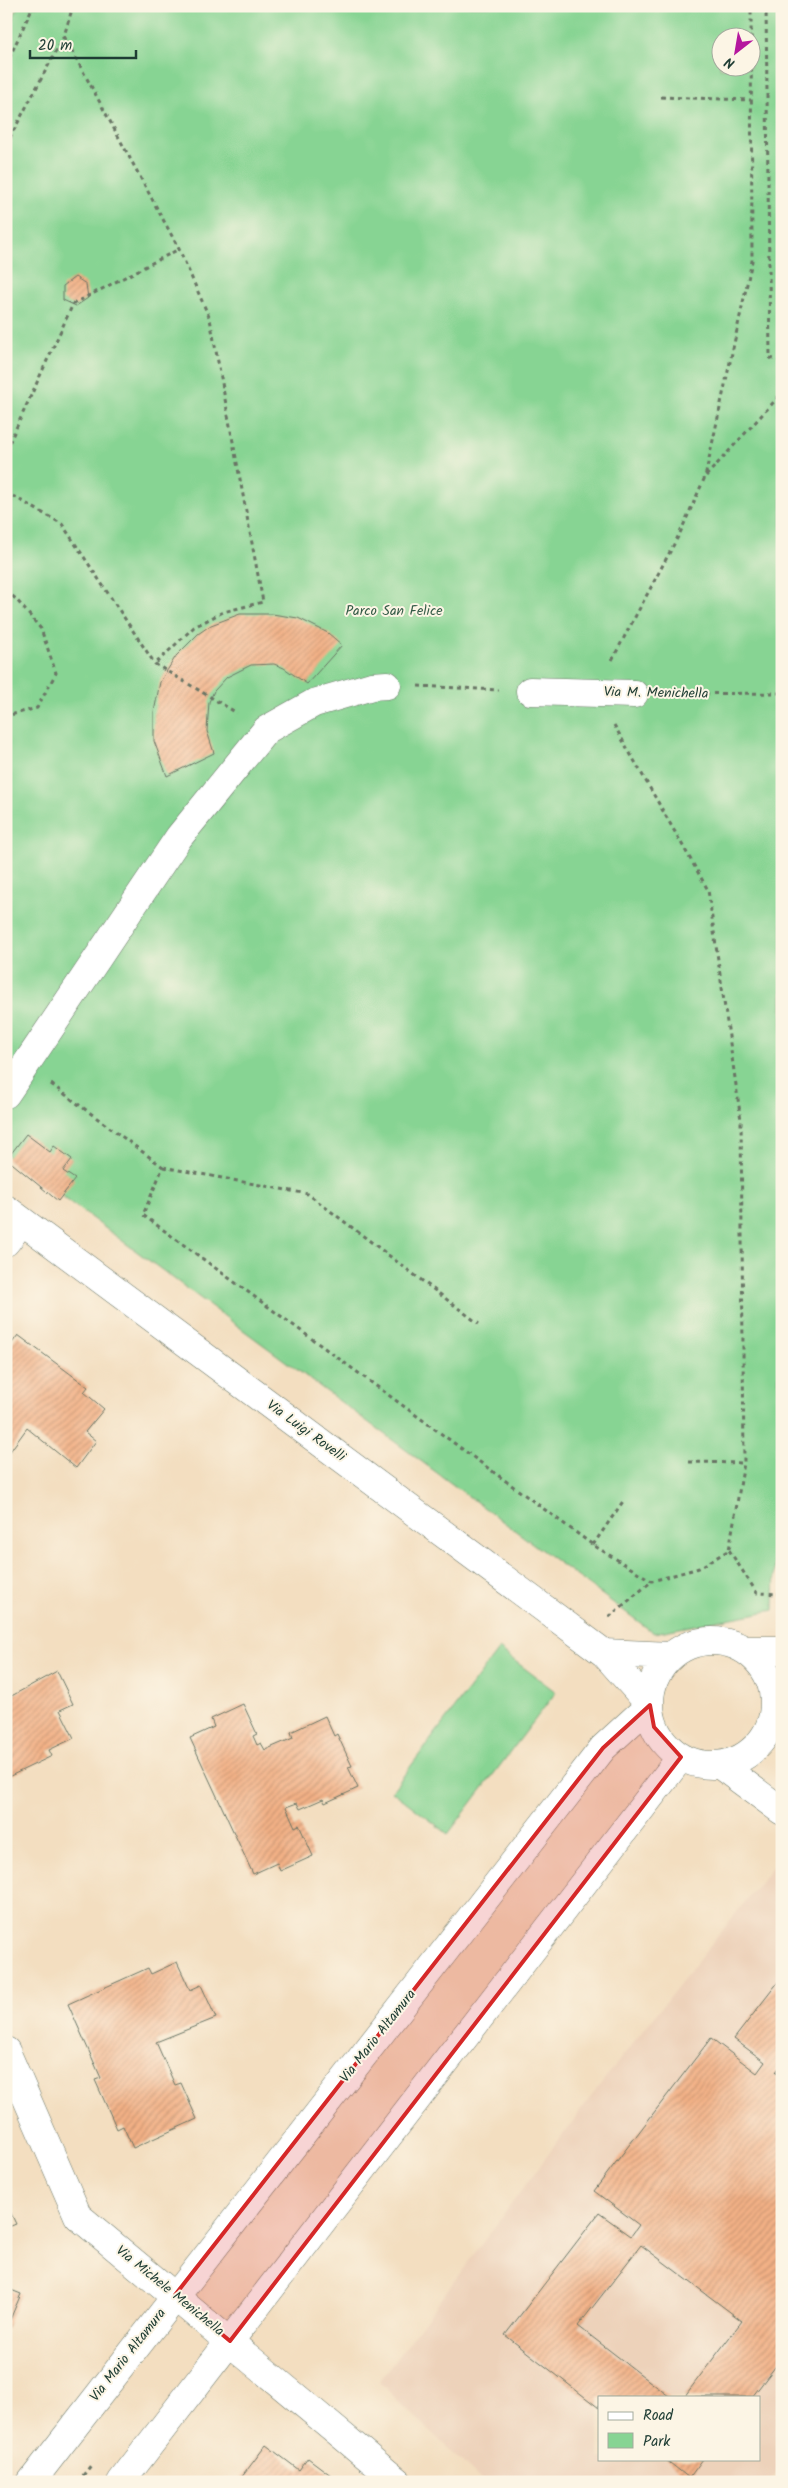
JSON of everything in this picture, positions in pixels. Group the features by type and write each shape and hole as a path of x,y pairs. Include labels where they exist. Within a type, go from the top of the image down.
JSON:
{"street":[{"path":"6,1094 180,837 266,730 314,703 372,686 388,685"},
{"name":"Via M. Menichella","path":"530,691 634,694"},
{"name":"Via Luigi Rovelli","path":"12,1224 604,1653"},
{"path":"706,1640 725,1642 745,1650 759,1660 771,1680 777,1736 758,1746 740,1759 720,1765 703,1765 681,1757 666,1745 654,1727 650,1705 651,1691 658,1670 671,1656 685,1646 706,1640"},
{"path":"745,1650 782,1650"},
{"path":"604,1653 671,1656"},
{"path":"604,1653 650,1705"},
{"name":"Via Mario Altamura","path":"31,2482 603,1748 650,1705"},
{"path":"121,2482 681,1757"},
{"path":"720,1765 782,1812"},
{"name":"Via Michele Menichella","path":"6,2051 78,2216 398,2482"}],"path":[{"path":"6,65 33,6"},
{"path":"6,145 64,36 73,6"},
{"path":"751,6 752,262 705,477 680,533 595,692 708,890 741,1120 744,1463 729,1550 757,1593 782,1594"},
{"path":"766,6 770,358 782,361"},
{"path":"64,36 179,249 210,319 263,602 222,612 194,627 155,664"},
{"path":"661,97 751,100"},
{"path":"6,450 73,304 179,249"},
{"path":"705,477 782,393"},
{"path":"6,492 62,524 155,664 266,730"},
{"path":"6,591 16,599 41,629 56,674 37,708 6,716"},
{"path":"388,685 530,691"},
{"name":"Via M. Menichella","path":"634,694 782,693"},
{"path":"26,1065 163,1167 308,1194 479,1324"},
{"path":"163,1167 143,1215 592,1545 652,1581"},
{"path":"689,1462 744,1463"},
{"path":"592,1545 624,1500"},
{"path":"610,1615 652,1581 699,1568 729,1550"}],"highlighted area":[{"path":"650,1705 654,1727 681,1757 230,2341 175,2295 603,1748"}],"shaded area":[{"path":"782,1855 782,2465 769,2482 483,2482 379,2382 599,2086"}],"green space":[{"name":"Parco San Felice","path":"18,6 782,6 782,1213 774,1610 654,1633 6,1155 6,35"},
{"path":"499,1649 556,1692 448,1834 392,1791"}],"building":[{"path":"75,277 86,284 88,298 76,306 63,300 63,286"},
{"path":"240,614 272,614 298,618 328,633 342,645 307,684 284,668 274,664 251,665 227,677 214,691 209,702 207,731 214,753 167,776 154,741 154,712 160,682 176,656 198,634 211,625"},
{"path":"26,1134 50,1152 54,1146 72,1159 63,1171 75,1179 58,1201 7,1159"},
{"path":"18,1335 88,1387 84,1392 104,1409 85,1432 96,1441 76,1468 27,1428 6,1457 6,1351"},
{"path":"57,1671 73,1704 60,1710 74,1738 49,1750 52,1756 6,1778 6,1699"},
{"path":"243,1704 257,1734 253,1736 257,1745 261,1743 265,1750 293,1738 291,1732 325,1716 334,1736 337,1734 352,1766 348,1767 358,1788 325,1803 323,1799 300,1809 297,1803 286,1807 295,1827 299,1825 313,1856 280,1871 277,1863 253,1874 190,1738 214,1727 211,1719"},
{"path":"177,1962 190,1990 201,1985 216,2018 156,2042 175,2085 181,2083 197,2119 133,2148 123,2126 117,2129 95,2080 101,2078 68,2004 148,1968 151,1974"},
{"path":"782,1977 782,2064 776,2072 782,2076 782,2358 753,2396 685,2396 742,2321 641,2245 578,2326 669,2396 598,2396 598,2407 505,2335 599,2213 631,2236 639,2225 594,2191 711,2038 757,2073 765,2062 734,2039"},
{"path":"6,2203 16,2224 6,2228"},
{"path":"6,2288 21,2294 6,2329"},
{"path":"266,2445 299,2470 308,2458 336,2479 333,2482 238,2482"},
{"path":"666,2460 702,2460 689,2478"}]}
